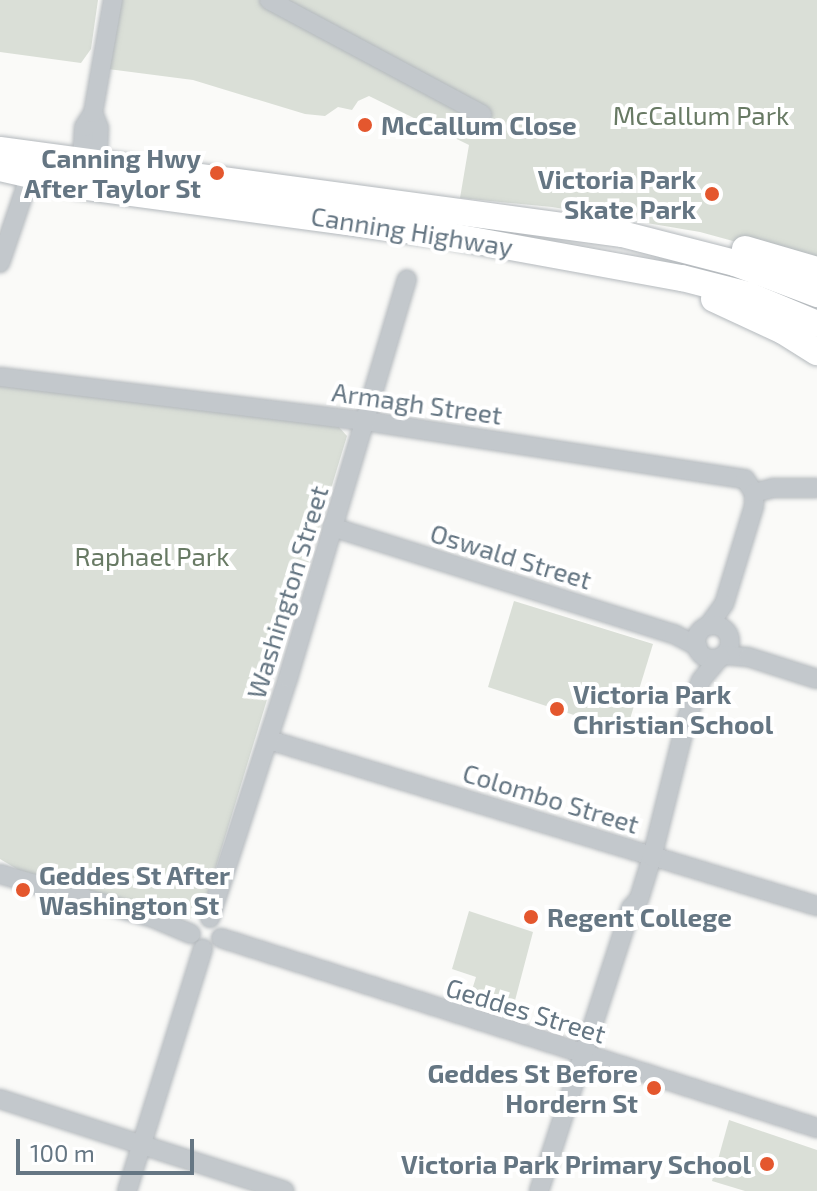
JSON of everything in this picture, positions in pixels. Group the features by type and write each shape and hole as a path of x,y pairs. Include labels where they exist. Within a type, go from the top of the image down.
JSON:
{"highway":[{"name":"Canning Highway","path":"0,150 89,175 682,278 748,295 817,324"},
{"name":"Canning Highway","path":"0,168 30,175 89,175 622,234 735,263 817,294"},
{"path":"622,234 684,236 817,270"},
{"path":"682,278 715,300 783,331 817,352"}],"street":[{"path":"89,175 84,127 93,113 113,0"},
{"path":"269,0 482,114"},
{"path":"0,263 30,175"},
{"name":"Washington Street","path":"127,1191 200,930 269,740 407,279"},
{"name":"Armagh Street","path":"0,377 366,422 736,476 745,479 754,493"},
{"path":"539,1191 631,908 639,899 647,855 664,817 663,802 713,642 754,493 773,488 817,488"},
{"name":"Oswald Street","path":"332,527 674,634 713,642 748,657 817,679"},
{"name":"Colombo Street","path":"269,740 817,906"},
{"path":"0,874 200,930"},
{"name":"Geddes Street","path":"200,930 212,948 221,938 817,1128"},
{"path":"0,1099 285,1191"}],"green space":[{"path":"0,0 98,0 91,49 81,63 0,52"},
{"name":"McCallum Park","path":"119,0 817,0 817,264 700,232 552,207 460,198 469,145 369,96 358,101 352,110 338,107 325,116 305,114 193,80 108,69"},
{"name":"Raphael Park","path":"0,384 339,427 347,436 203,910 190,919 151,912 27,875 0,859"},
{"path":"514,601 653,644 626,732 488,687"},
{"path":"469,911 533,932 512,1012 468,1003 476,977 452,969"},
{"name":"Victoria Park Primary School","path":"729,1120 817,1150 817,1191 745,1191 712,1181"}],"place":[{"name":"McCallum Close","path":"365,125"},
{"name":"Canning Hwy After Taylor St","path":"217,173"},
{"name":"Victoria Park Skate Park","path":"712,194"},
{"name":"Victoria Park Christian School","path":"557,709"},
{"name":"Geddes St After Washington St","path":"23,890"},
{"name":"Regent College","path":"531,917"},
{"name":"Geddes St Before Hordern St","path":"654,1088"},
{"name":"Victoria Park Primary School","path":"767,1164"}]}
